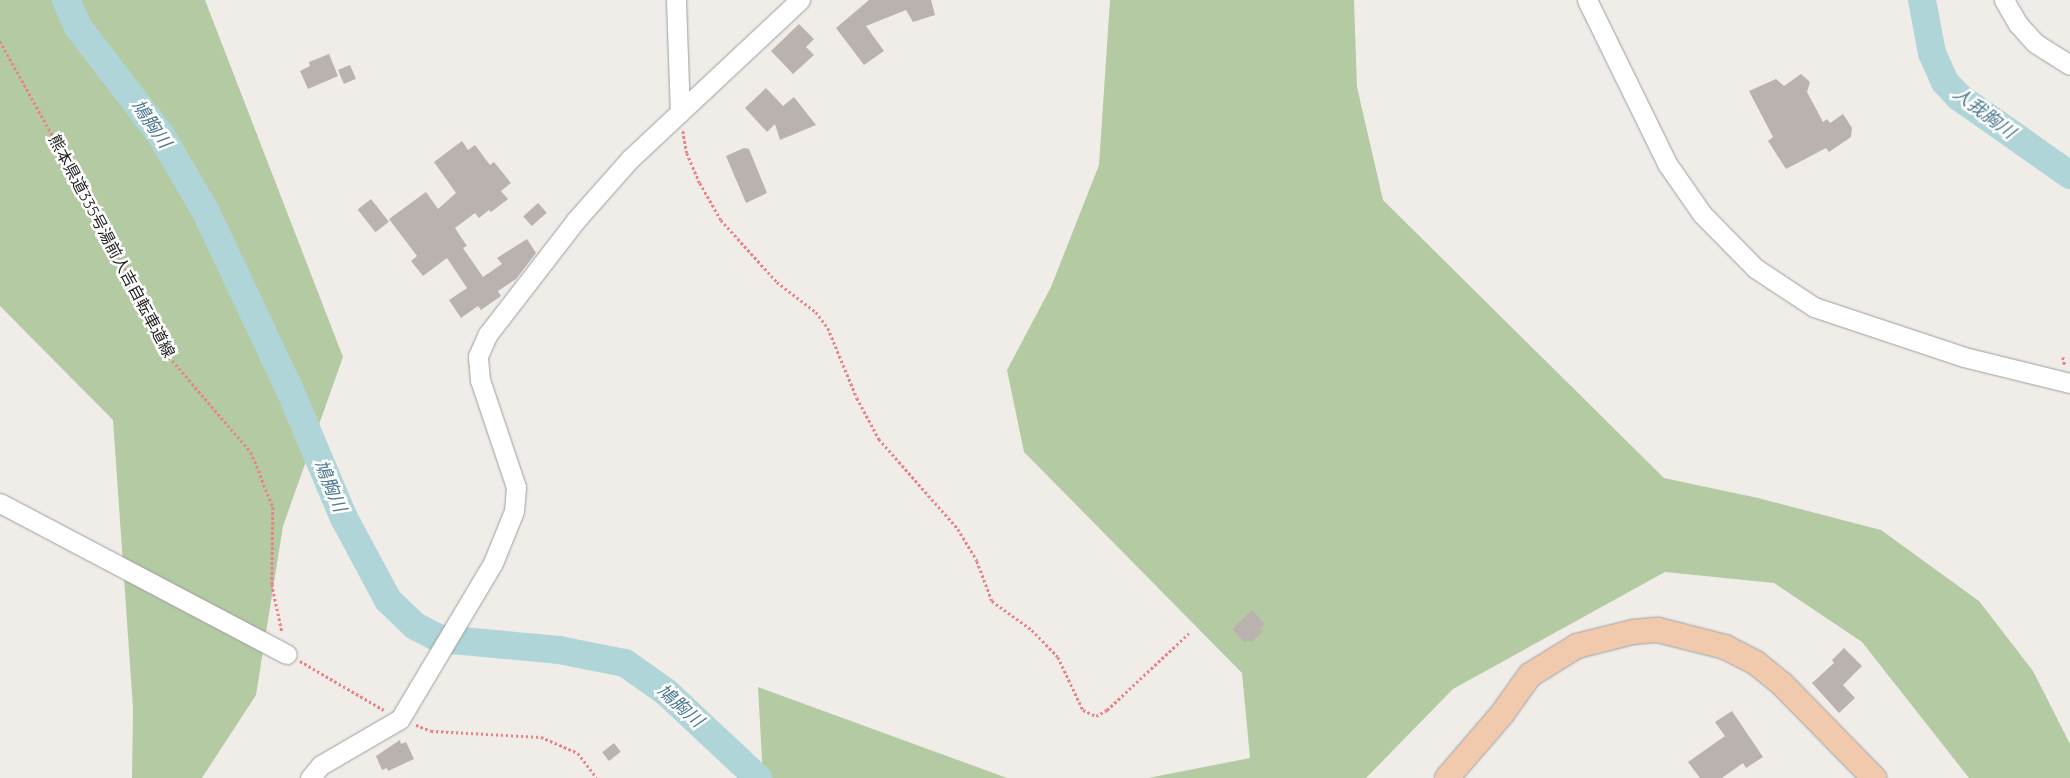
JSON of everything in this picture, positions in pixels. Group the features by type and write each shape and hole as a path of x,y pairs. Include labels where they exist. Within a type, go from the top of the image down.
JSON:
{"main road":[{"path":"1447,778 1502,714 1530,675 1577,646 1633,632 1658,630 1725,647 1756,663 1782,684 1874,778"}],"street":[{"path":"676,0 680,112"},
{"path":"310,778 321,764 400,720 494,563 514,511 516,487 480,380 478,356 488,334 576,220 630,159 800,0"},
{"path":"1587,0 1668,165 1702,214 1755,268 1814,307 1964,357 2070,383"},
{"path":"2004,0 2018,24 2035,43 2070,65"},
{"path":"0,503 287,654"}],"path":[{"name":"熊本県道335号湯前人吉自転車道線","path":"0,41 119,255 166,353 250,452 272,507 272,584 287,654"},
{"path":"680,112 687,153 700,183 721,220 776,282 816,312 828,328 857,398 879,439 958,529 977,561 992,601 1032,630 1058,657 1082,710 1096,716 1107,710 1189,633"},
{"path":"287,654 400,720 432,731 541,737 578,753 597,778"}],"green space":[{"path":"0,0 205,0 343,357 283,526 256,695 202,778 132,778 133,708 113,420 0,306"},
{"path":"1110,0 1354,0 1357,87 1383,200 1664,478 1758,498 1881,530 1979,601 2033,671 2070,744 2070,778 1969,778 1862,642 1774,583 1665,572 1453,689 1366,778 1148,778 1250,758 1242,673 1024,452 1007,370 1051,287 1099,165"},
{"path":"758,687 1007,778 763,778"}],"building":[{"path":"869,0 931,0 935,15 913,22 906,10 866,26 884,51 864,65 836,28"},
{"path":"799,24 814,39 806,47 814,55 793,74 771,51"},
{"path":"329,54 338,76 308,89 300,71 310,66 309,62"},
{"path":"350,65 356,79 344,84 338,70"},
{"path":"1801,74 1810,82 1807,92 1823,122 1827,119 1830,123 1843,114 1852,128 1851,137 1829,152 1826,148 1786,169 1768,141 1773,137 1749,91 1776,79 1784,86"},
{"path":"766,88 783,106 794,97 816,125 780,140 775,124 767,132 745,108"},
{"path":"462,141 468,150 475,145 490,165 494,162 511,183 501,191 508,199 491,212 489,210 479,218 475,213 455,228 467,246 463,248 483,277 502,264 497,258 527,239 536,253 516,279 498,291 501,296 481,310 478,306 461,318 449,300 467,288 447,258 423,276 411,261 417,256 389,219 426,192 438,209 456,193 434,162"},
{"path":"744,148 749,149 767,193 746,203 726,156"},
{"path":"371,199 389,222 375,232 358,209"},
{"path":"538,203 547,213 532,226 523,216"},
{"path":"1252,610 1265,624 1260,628 1263,631 1251,643 1248,640 1245,643 1232,629"},
{"path":"1844,648 1862,666 1843,685 1855,698 1839,713 1812,683 1834,663 1832,660"},
{"path":"1732,711 1763,757 1746,768 1743,763 1722,778 1700,778 1688,762 1725,736 1715,722"},
{"path":"400,740 401,744 406,742 414,759 388,771 387,768 382,770 376,756"},
{"path":"614,743 621,752 609,761 602,752"}],"waterway":[{"name":"鳩胸川","path":"66,0 78,27 161,135 206,212 289,388 344,518 388,600 415,626 441,639 559,650 625,663 666,692 758,778"},
{"name":"人我胸川","path":"1922,0 1932,53 1945,82 1959,97 2070,175"}]}
